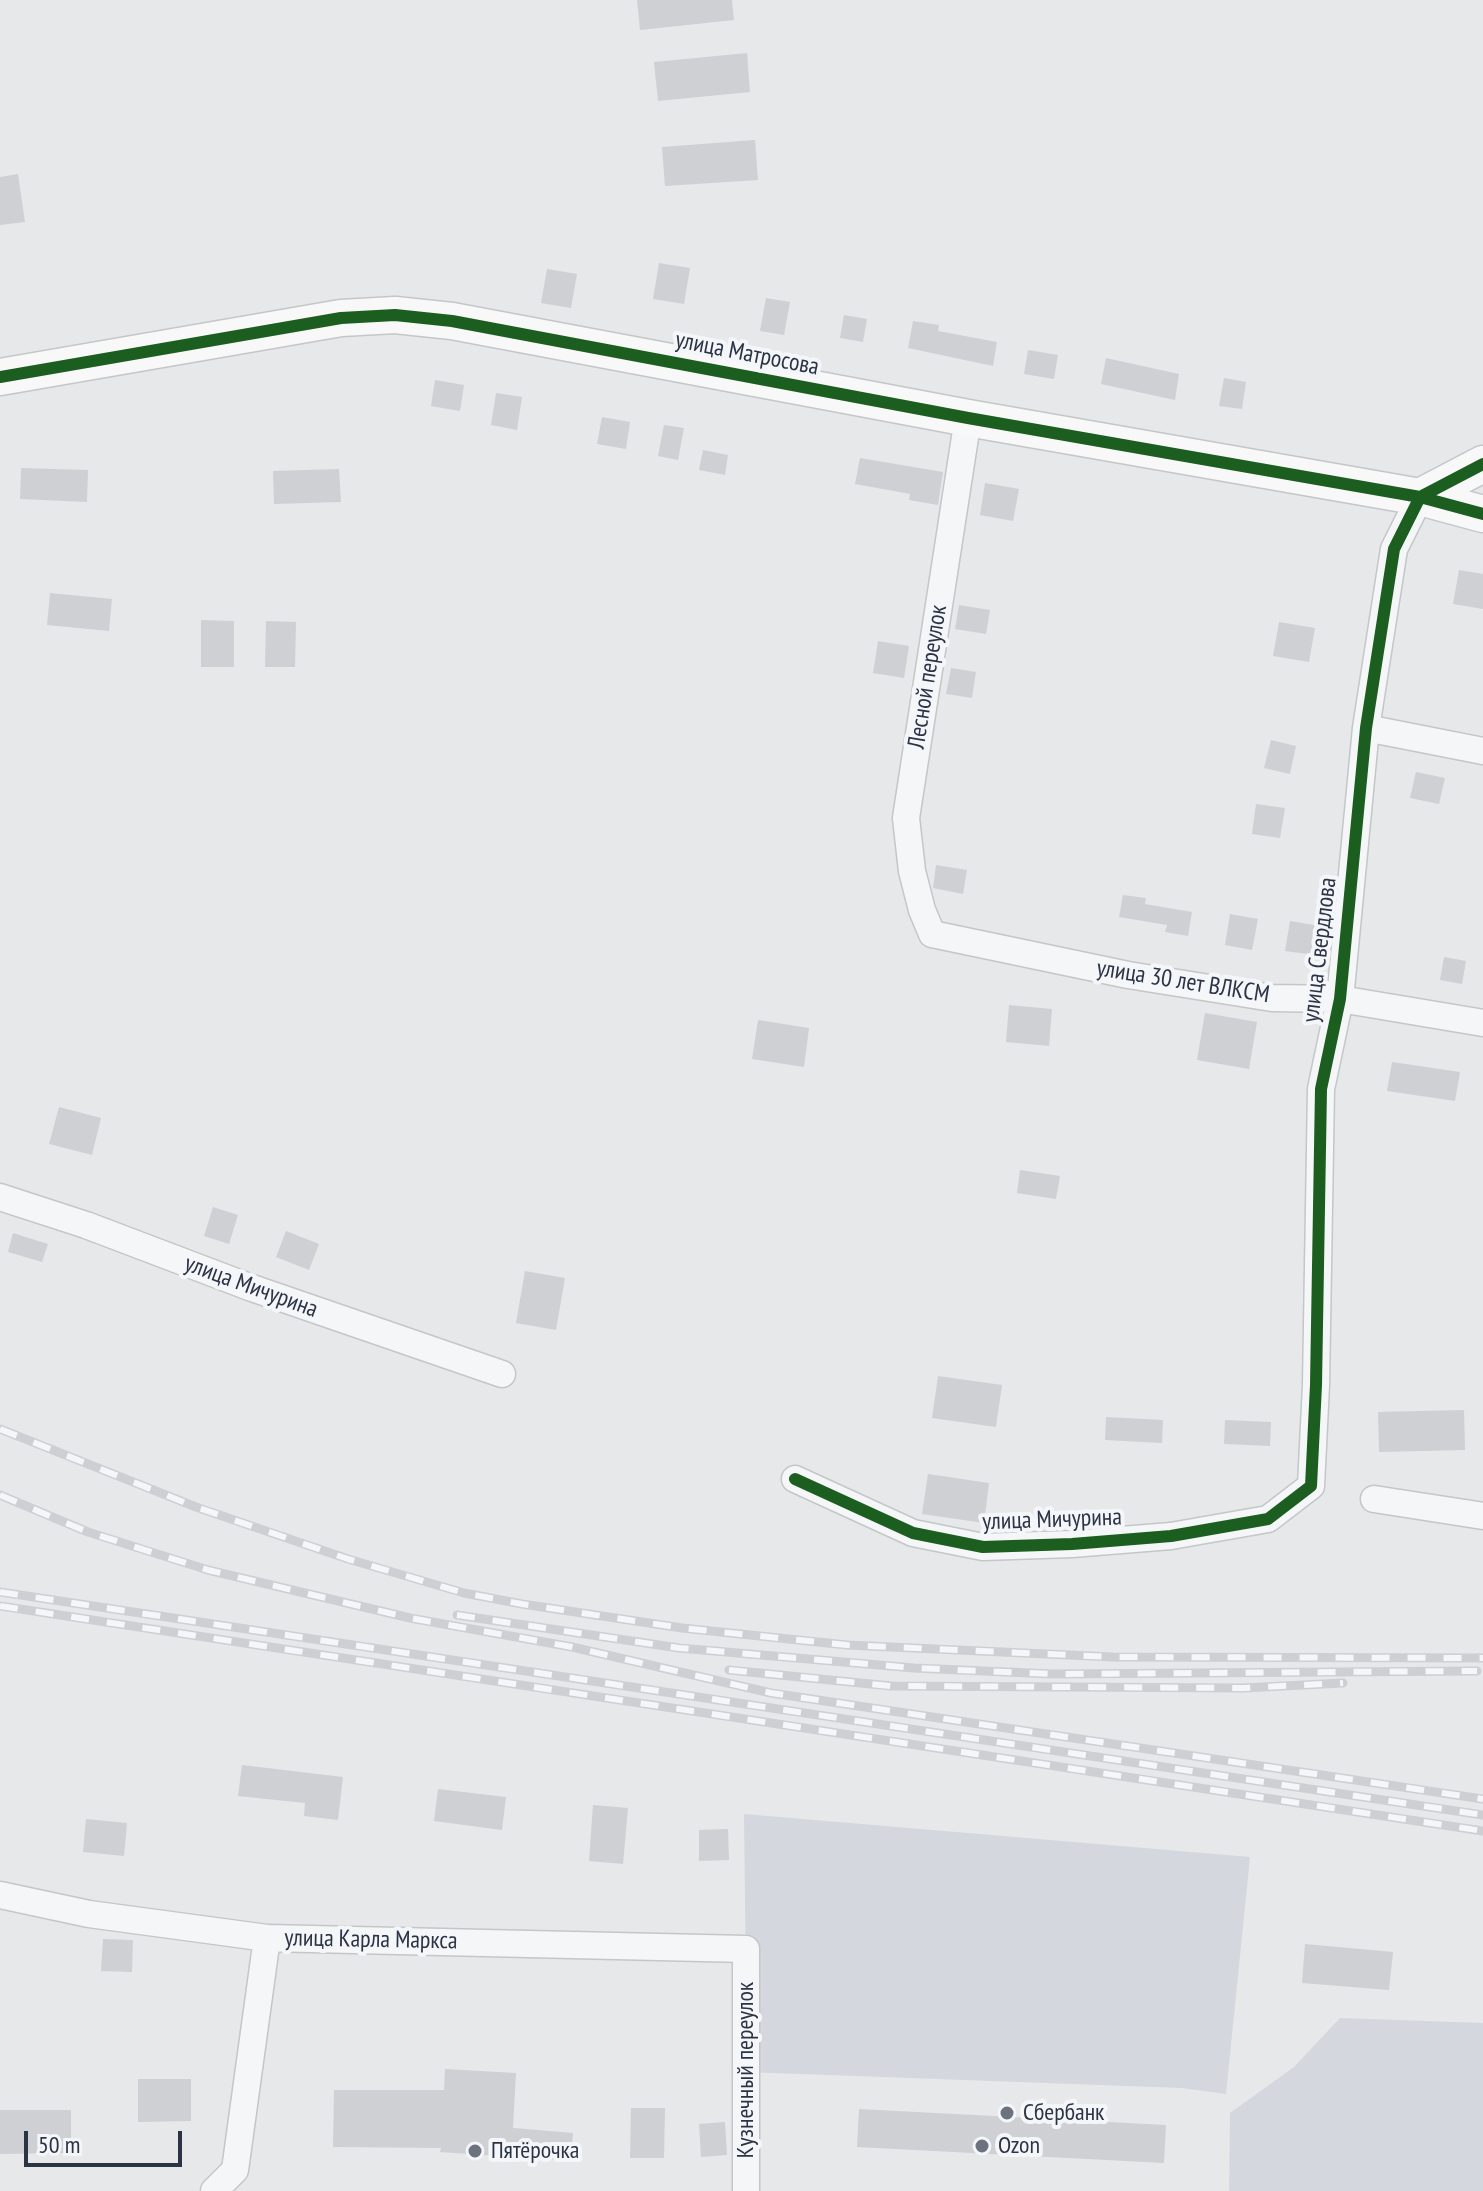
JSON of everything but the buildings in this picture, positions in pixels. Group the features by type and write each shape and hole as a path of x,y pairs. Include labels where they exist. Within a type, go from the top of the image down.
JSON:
{"street":[{"name":"улица Матросова","path":"0,377 341,318 395,315 452,321 968,418 1420,497 1483,514"},
{"name":"Лесной переулок","path":"932,934 912,871 906,818 968,418"},
{"path":"1420,497 1483,464"},
{"name":"улица Свердлова","path":"1311,1486 1316,1385 1321,1089 1340,999 1366,728 1394,549 1420,497"},
{"path":"1366,728 1483,751"},
{"name":"улица 30 лет ВЛКСМ","path":"932,934 1128,975 1257,995 1340,999 1483,1023"},
{"name":"улица Мичурина","path":"0,1197 502,1374"},
{"name":"улица Мичурина","path":"795,1479 913,1533 983,1547 1171,1536 1268,1519 1311,1486"},
{"path":"1374,1499 1483,1516"},
{"name":"улица Карла Маркса","path":"0,1895 89,1914 267,1938 746,1949"},
{"path":"214,2191 235,2170 267,1938"},
{"name":"Кузнечный переулок","path":"746,1949 746,2191"}],"shaded area":[{"path":"744,1814 1250,1857 1226,2094 1182,2088 747,2072"},
{"path":"1340,2018 1483,2023 1483,2191 1229,2191 1230,2113 1294,2067"}],"railway":[{"path":"0,1429 196,1507 348,1559 464,1593 522,1604 682,1628 847,1645 1113,1657 1483,1658"},
{"path":"0,1495 88,1532 208,1570 410,1618 572,1647 771,1693 1483,1799"},
{"path":"0,1592 1483,1815"},
{"path":"0,1606 1483,1831"},
{"path":"457,1615 679,1648 914,1668 1053,1674 1477,1671"},
{"path":"729,1670 891,1686 1243,1688 1343,1683"}],"cycle path":[{"path":"0,377 341,318 395,315 452,321 968,418 1420,497 1483,514"},
{"path":"795,1479 913,1533 983,1547 1171,1536 1268,1519 1311,1486 1316,1385 1321,1089 1340,999 1366,728 1394,549 1420,497 1483,464"}],"place":[{"name":"Сбербанк","path":"1007,2113"},
{"name":"Ozon","path":"982,2146"},
{"name":"Пятёрочка","path":"475,2151"}]}
